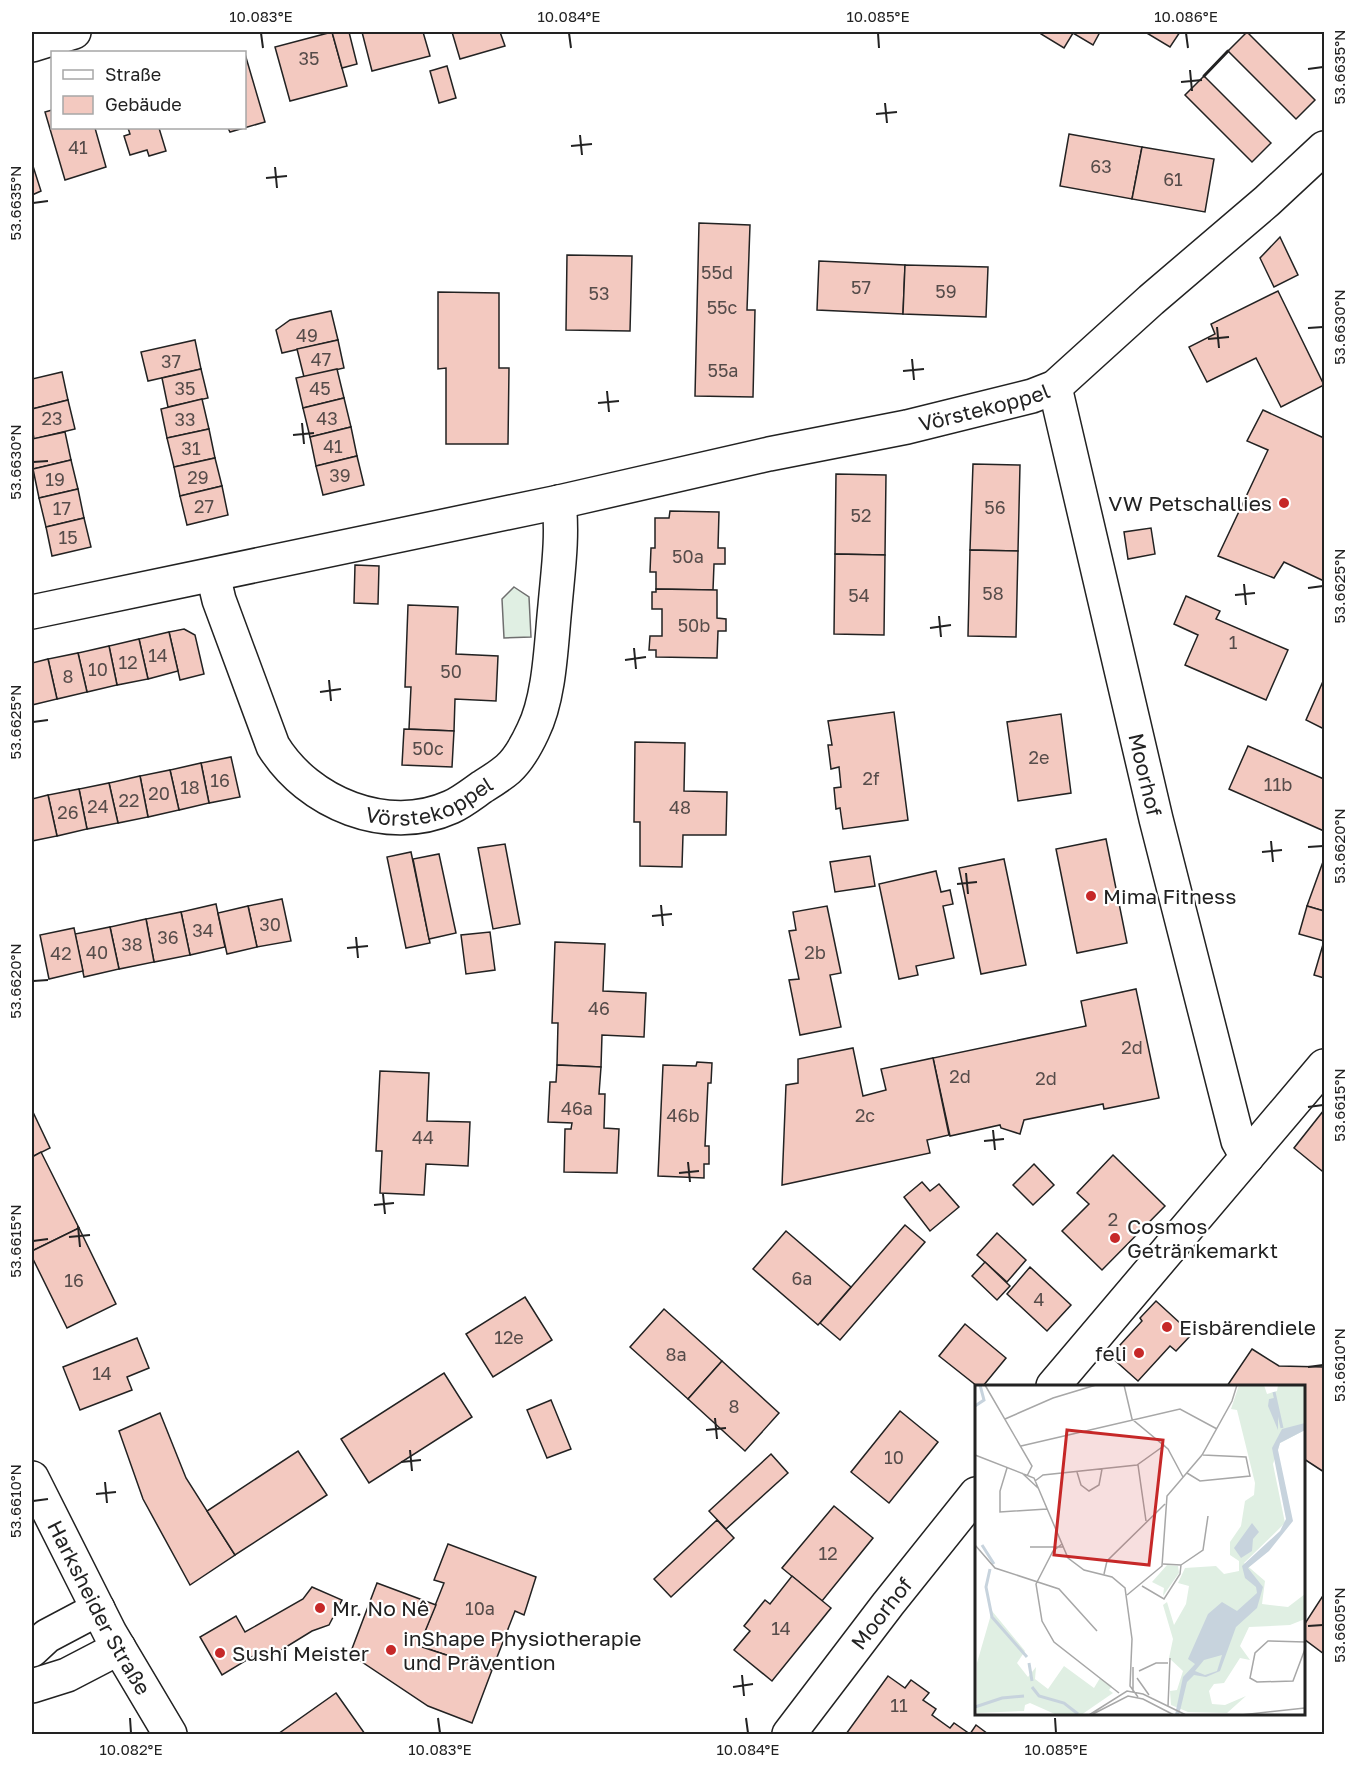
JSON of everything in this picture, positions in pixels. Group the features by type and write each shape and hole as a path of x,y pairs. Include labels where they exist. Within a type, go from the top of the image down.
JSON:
{"street":[{"path":"32,45 74,32"},
{"name":"Vörstekoppel","path":"32,612 559,502 977,411 1032,396 1055,387 1151,300 1268,201 1324,148"},
{"name":"Moorhof","path":"1055,387 1156,819 1238,1141 1247,1157"},
{"name":"Vörstekoppel","path":"213,575 219,600 273,746 279,756 296,775 323,797 341,806 384,817 407,819 450,808 508,769 534,729 546,689 549,665 562,526 559,502"},
{"path":"1054,1385 1324,1066"},
{"name":"Harksheider Straße","path":"32,1478 119,1648 170,1734"},
{"name":"Moorhof","path":"789,1734 975,1495"},
{"path":"32,1650 55,1631 98,1609"},
{"path":"32,1686 67,1675 119,1648"}],"green space":[{"path":"514,587 529,597 531,637 504,638 502,599"}],"building":[{"path":"332,32 347,86 290,101 275,47"},
{"path":"332,32 349,32 357,64 342,68"},
{"path":"362,32 423,32 430,56 372,71"},
{"path":"452,32 500,32 505,46 460,59"},
{"path":"1042,32 1100,32 1093,45 1073,33 1064,48 1041,34"},
{"path":"1145,32 1180,32 1170,47"},
{"path":"1247,32 1315,100 1296,119 1228,51"},
{"path":"246,57 265,122 246,127"},
{"path":"447,66 456,98 439,103 430,71"},
{"path":"1204,76 1271,143 1252,162 1185,95"},
{"path":"51,110 51,129 95,129 106,167 65,180 45,112"},
{"path":"128,129 159,129 166,151 149,156 147,150 130,155 124,136 130,134"},
{"path":"1069,134 1142,147 1132,199 1060,186"},
{"path":"1142,147 1214,159 1205,212 1132,199"},
{"path":"32,163 41,191 32,195"},
{"path":"699,223 750,225 747,310 755,310 753,397 695,396"},
{"path":"1280,237 1298,275 1274,287 1260,258"},
{"path":"567,255 632,256 630,331 566,330"},
{"path":"819,261 905,265 903,314 817,310"},
{"path":"905,265 988,267 986,317 903,314"},
{"path":"1278,291 1324,385 1281,407 1256,358 1207,382 1189,347 1215,334 1211,324"},
{"path":"438,292 499,293 499,368 509,368 508,444 446,444 446,368 438,369"},
{"path":"331,311 338,340 282,353 276,330 290,320"},
{"path":"195,340 201,369 148,381 141,352"},
{"path":"338,340 344,368 304,377 297,349"},
{"path":"201,369 208,398 168,407 162,378"},
{"path":"337,369 344,398 303,408 296,378"},
{"path":"62,372 68,400 32,409 32,379"},
{"path":"344,398 351,427 310,437 303,408"},
{"path":"202,399 209,429 167,438 161,409"},
{"path":"68,400 75,429 34,439 32,409"},
{"name":"VW Petschallies","path":"1263,410 1324,438 1324,581 1284,562 1274,578 1218,556 1268,450 1247,441"},
{"path":"351,427 357,456 316,466 310,437"},
{"path":"209,429 215,458 174,467 167,438"},
{"path":"65,432 71,460 33,469 32,439"},
{"path":"357,456 364,485 323,495 316,466"},
{"path":"215,458 222,486 180,496 174,467"},
{"path":"71,460 78,489 39,498 33,469"},
{"path":"973,464 1020,465 1018,551 970,550"},
{"path":"836,474 886,475 885,555 835,554"},
{"path":"222,486 228,515 187,525 180,496"},
{"path":"78,489 84,518 46,527 39,498"},
{"path":"670,511 719,512 718,548 725,548 725,564 714,564 713,590 656,589 656,572 650,572 651,548 655,548 655,518 669,518"},
{"path":"84,518 91,547 52,556 46,527"},
{"path":"1151,528 1155,554 1128,559 1124,532"},
{"path":"970,550 1018,551 1016,637 968,636"},
{"path":"835,554 885,555 884,635 834,634"},
{"path":"355,565 379,566 378,604 354,603"},
{"path":"656,589 717,590 717,618 726,619 726,631 718,631 717,658 656,657 656,650 649,650 650,636 662,636 662,609 652,609 652,592 656,592"},
{"path":"1186,596 1220,611 1216,619 1288,650 1266,700 1185,665 1198,635 1174,624"},
{"path":"408,605 458,607 456,654 498,656 496,701 455,699 454,731 409,729 411,687 405,687"},
{"path":"184,629 195,635 204,674 180,680 169,632"},
{"path":"169,632 178,671 148,679 139,639"},
{"path":"139,639 148,679 117,685 109,646"},
{"path":"109,646 117,685 87,692 78,653"},
{"path":"78,653 87,692 57,699 48,659"},
{"path":"48,659 57,699 32,705 32,663"},
{"path":"1324,679 1324,729 1306,720"},
{"path":"894,712 908,820 843,829 840,808 836,809 834,788 841,787 839,767 831,769 828,745 832,745 828,721"},
{"path":"1061,714 1071,793 1018,801 1007,722"},
{"path":"404,729 454,731 452,767 402,765"},
{"path":"635,742 685,743 684,791 727,792 726,835 683,835 682,867 640,866 640,822 634,822"},
{"path":"1248,746 1324,779 1324,831 1229,789"},
{"path":"231,757 240,797 209,803 201,763"},
{"path":"201,763 209,803 179,810 170,770"},
{"path":"170,770 179,810 148,817 140,776"},
{"path":"140,776 148,817 118,823 109,783"},
{"path":"109,783 118,823 87,829 79,789"},
{"path":"79,789 87,829 57,836 48,795"},
{"path":"48,795 57,836 32,841 32,799"},
{"name":"Mima Fitness","path":"1106,839 1127,943 1077,953 1056,849"},
{"path":"505,844 520,924 493,929 478,848"},
{"path":"411,852 430,943 406,948 387,857"},
{"path":"439,854 456,933 429,939 413,859"},
{"path":"870,856 875,886 835,892 830,862"},
{"path":"1004,859 1026,965 981,974 959,868"},
{"path":"1324,859 1324,911 1307,906"},
{"path":"936,871 941,892 950,890 953,904 943,906 954,958 916,966 918,975 899,979 879,884"},
{"path":"282,899 291,941 257,947 248,906"},
{"path":"216,904 225,947 190,955 181,912"},
{"path":"248,906 257,947 227,954 218,913"},
{"path":"827,906 841,973 830,975 841,1027 800,1035 789,980 799,979 789,931 796,930 793,912"},
{"path":"1307,906 1324,911 1324,941 1299,934"},
{"path":"181,912 190,955 154,962 146,919"},
{"path":"146,919 154,962 119,969 110,927"},
{"path":"110,927 119,969 84,977 75,934"},
{"path":"74,928 83,971 49,979 40,935"},
{"path":"490,932 495,970 466,974 461,935"},
{"path":"1324,941 1324,978 1314,975"},
{"path":"555,942 605,944 603,991 646,993 644,1037 602,1035 601,1067 557,1065 558,1023 552,1023"},
{"path":"1136,989 1159,1098 1104,1109 1103,1104 1024,1120 1020,1134 1001,1128 1000,1125 950,1136 933,1058 1086,1026 1081,1001"},
{"path":"853,1048 863,1096 886,1090 881,1069 933,1058 949,1135 927,1140 930,1153 782,1185 786,1085 798,1083 798,1059"},
{"path":"697,1062 712,1063 711,1083 708,1083 705,1146 709,1146 709,1164 704,1164 704,1178 658,1176 663,1065 696,1066"},
{"path":"557,1065 601,1067 599,1094 605,1094 604,1128 619,1129 617,1173 564,1172 565,1129 571,1129 572,1123 548,1122 550,1082 556,1082"},
{"path":"380,1071 429,1073 427,1121 470,1122 468,1166 426,1164 424,1195 380,1193 382,1151 376,1151"},
{"path":"32,1110 50,1148 32,1157"},
{"path":"1324,1110 1324,1168 1322,1171 1294,1148"},
{"path":"41,1152 79,1228 32,1251 32,1157"},
{"path":"1113,1155 1165,1206 1102,1270 1062,1231 1089,1204 1077,1193"},
{"path":"1034,1164 1054,1185 1033,1205 1013,1185"},
{"path":"922,1182 930,1191 939,1184 959,1207 930,1231 904,1197"},
{"path":"905,1225 925,1242 840,1340 820,1323"},
{"path":"79,1228 116,1304 67,1328 32,1257 32,1251"},
{"path":"786,1231 851,1287 818,1325 753,1269"},
{"path":"997,1233 1026,1260 1007,1282 977,1255"},
{"path":"985,1262 1010,1286 997,1300 972,1276"},
{"path":"1030,1267 1071,1305 1047,1331 1007,1294"},
{"path":"525,1297 552,1340 493,1377 466,1334"},
{"path":"1156,1301 1192,1334 1176,1351 1170,1346 1138,1381 1110,1356 1142,1321 1140,1318"},
{"path":"664,1309 722,1361 688,1399 630,1347"},
{"path":"965,1324 1006,1358 984,1385 976,1385 939,1356"},
{"path":"137,1338 149,1368 127,1377 132,1390 80,1410 63,1367"},
{"path":"1252,1349 1279,1366 1324,1367 1324,1472 1305,1460 1305,1385 1228,1385"},
{"path":"722,1361 779,1413 745,1451 688,1399"},
{"path":"444,1373 472,1417 369,1483 341,1439"},
{"path":"551,1400 571,1449 547,1458 527,1410"},
{"path":"900,1411 938,1442 889,1503 851,1472"},
{"path":"160,1413 186,1478 235,1555 190,1585 143,1499 119,1431"},
{"path":"298,1451 327,1495 235,1555 207,1511"},
{"path":"771,1454 788,1473 726,1529 709,1511"},
{"path":"834,1506 873,1538 822,1601 782,1568"},
{"path":"717,1520 734,1538 671,1597 654,1579"},
{"name":"inShape Physiotherapie und Prävention","path":"448,1544 536,1577 524,1615 515,1611 492,1670 419,1646 444,1583 434,1580"},
{"path":"792,1576 831,1608 772,1681 734,1650 750,1631 744,1626 765,1600 770,1604"},
{"name":"inShape Physiotherapie und Prävention","path":"377,1583 436,1605 419,1646 492,1670 472,1723 428,1706 350,1654"},
{"path":"312,1587 342,1600 329,1625 312,1631 265,1660 260,1652 222,1675 200,1637 236,1616 245,1632 303,1599"},
{"path":"1324,1594 1324,1654 1305,1640 1305,1623"},
{"path":"888,1676 905,1688 911,1680 929,1693 923,1700 936,1709 932,1715 950,1728 954,1723 970,1734 846,1734"},
{"path":"336,1693 365,1734 278,1734"},
{"path":"976,1725 988,1734 970,1734"}],"wall":[{"path":"1204,76 1228,51"}],"place":[{"name":"VW Petschallies","path":"1284,503"},
{"name":"Mima Fitness","path":"1091,896"},
{"name":"Cosmos Getränkemarkt","path":"1115,1238"},
{"name":"Eisbärendiele","path":"1167,1327"},
{"name":"feli","path":"1139,1353"},
{"name":"Mr. No Nê","path":"320,1608"},
{"name":"inShape Physiotherapie und Prävention","path":"391,1650"},
{"name":"Sushi Meister","path":"220,1653"}]}
